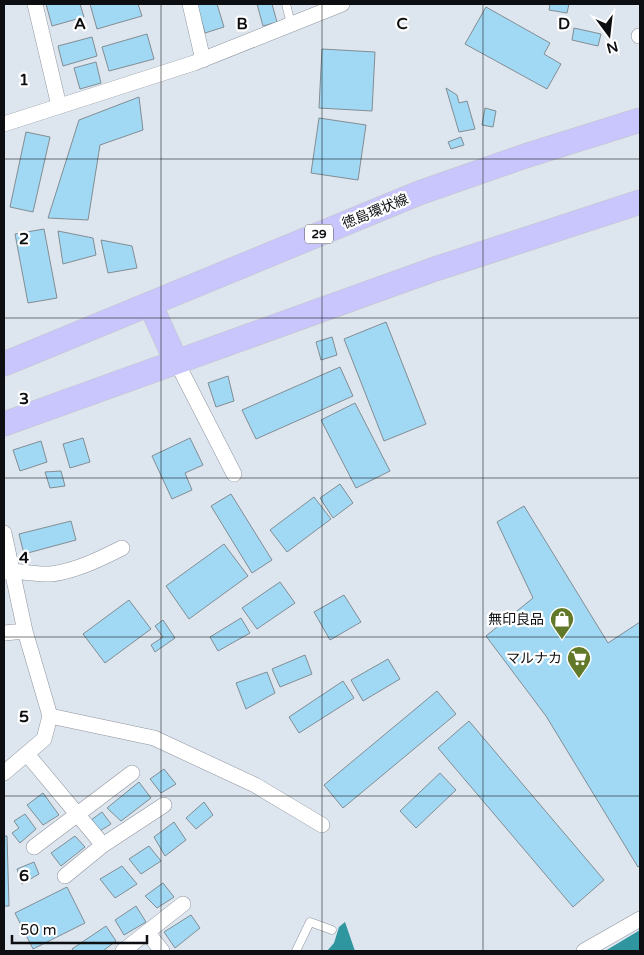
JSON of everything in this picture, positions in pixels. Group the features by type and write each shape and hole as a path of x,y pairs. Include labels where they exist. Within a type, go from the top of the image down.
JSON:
{"main road":[{"name":"徳島環状線","path":"4,364 419,193 525,156 640,120"},
{"path":"4,424 435,270 640,202"},
{"path":"150,304 176,361"}],"street":[{"path":"35,4 59,106"},
{"path":"190,4 203,60"},
{"path":"4,124 203,60 342,4"},
{"path":"176,361 234,474"},
{"path":"4,533 8,572 50,716 44,739 4,773"},
{"path":"8,572 51,574 88,564 122,548"},
{"path":"4,632 25,631"},
{"path":"50,716 154,738 255,785 322,825"},
{"path":"27,754 102,845"},
{"path":"34,847 132,773"},
{"path":"65,876 102,845 164,805"},
{"path":"122,951 183,904"},
{"path":"584,951 640,919"},
{"path":"147,932 162,951"}],"lane":[{"path":"286,4 291,24"},
{"path":"296,951 310,922 332,930"}],"water":[{"path":"345,922 355,951 327,951 334,943 339,927"},
{"path":"640,930 640,951 605,951"}],"building":[{"path":"46,4 80,4 84,17 52,26"},
{"path":"90,4 138,4 142,16 97,29"},
{"path":"197,4 217,4 224,27 205,33"},
{"path":"257,4 272,4 277,22 263,26"},
{"path":"550,4 569,4 567,13 549,10"},
{"path":"486,7 550,43 544,54 561,64 547,89 465,44"},
{"path":"574,28 601,34 598,46 572,40"},
{"path":"147,34 154,59 109,71 102,47"},
{"path":"92,37 97,56 63,66 58,46"},
{"path":"322,49 375,52 372,111 319,108"},
{"path":"96,62 101,83 80,89 74,68"},
{"path":"446,88 457,95 459,103 467,101 475,129 459,132"},
{"path":"139,97 143,130 100,145 88,220 48,218 79,120"},
{"path":"485,108 496,111 493,127 482,125"},
{"path":"319,118 366,125 358,180 311,173"},
{"path":"26,132 50,137 33,212 10,207"},
{"path":"461,137 464,145 451,149 448,142"},
{"path":"44,229 57,298 28,303 15,234"},
{"path":"58,231 93,238 96,255 63,264"},
{"path":"101,240 132,246 137,268 108,273"},
{"path":"386,322 426,424 384,441 344,339"},
{"path":"332,337 337,355 321,360 316,342"},
{"path":"340,367 353,396 256,439 242,410"},
{"path":"228,376 234,401 216,407 208,383"},
{"path":"355,403 390,471 356,488 321,420"},
{"path":"83,438 90,462 70,468 63,444"},
{"path":"190,438 203,465 185,473 192,490 172,499 152,456"},
{"path":"41,441 47,462 20,471 13,450"},
{"path":"61,471 65,486 50,488 45,472"},
{"path":"340,484 353,503 333,518 320,498"},
{"path":"231,494 272,560 252,573 211,506"},
{"path":"314,497 331,519 287,552 270,530"},
{"name":"マルナカ","path":"524,506 608,643 640,622 640,865 638,867 546,716 486,636 533,598 497,522"},
{"path":"71,521 76,540 24,554 19,534"},
{"path":"224,544 248,576 189,619 166,586"},
{"path":"280,582 295,603 257,629 242,608"},
{"path":"344,595 361,622 330,640 314,612"},
{"path":"129,600 151,629 105,663 83,634"},
{"path":"241,618 250,633 218,651 210,637"},
{"path":"163,620 175,638 155,652 151,645 163,637 155,626"},
{"path":"305,655 312,674 280,687 272,669"},
{"path":"388,659 400,679 363,701 351,680"},
{"path":"267,672 275,693 246,709 236,683"},
{"path":"343,681 354,698 299,733 289,717"},
{"path":"437,691 456,714 343,808 324,785"},
{"path":"469,721 604,880 573,907 438,748"},
{"path":"164,769 176,784 161,793 150,779"},
{"path":"440,773 456,790 416,828 400,811"},
{"path":"139,782 151,798 121,821 107,808"},
{"path":"43,793 59,815 43,825 27,805"},
{"path":"204,802 213,815 196,829 186,818"},
{"path":"102,812 111,824 100,831 91,820"},
{"path":"25,814 36,829 20,843 12,833 19,828 14,821"},
{"path":"174,822 186,840 165,856 154,837"},
{"path":"4,836 7,836 9,906 4,906"},
{"path":"75,836 85,847 61,866 51,853"},
{"path":"149,846 161,861 141,874 129,859"},
{"path":"34,862 39,874 22,884 17,869"},
{"path":"122,866 137,884 115,898 100,879"},
{"path":"163,883 174,897 157,908 145,896"},
{"path":"67,887 85,923 33,949 15,913"},
{"path":"136,906 146,922 124,935 115,920"},
{"path":"191,915 200,928 175,948 164,932"},
{"path":"106,926 116,941 103,951 73,951 72,949"}],"place":[{"name":"無印良品","path":"562,640"},
{"name":"マルナカ","path":"579,679"}]}
